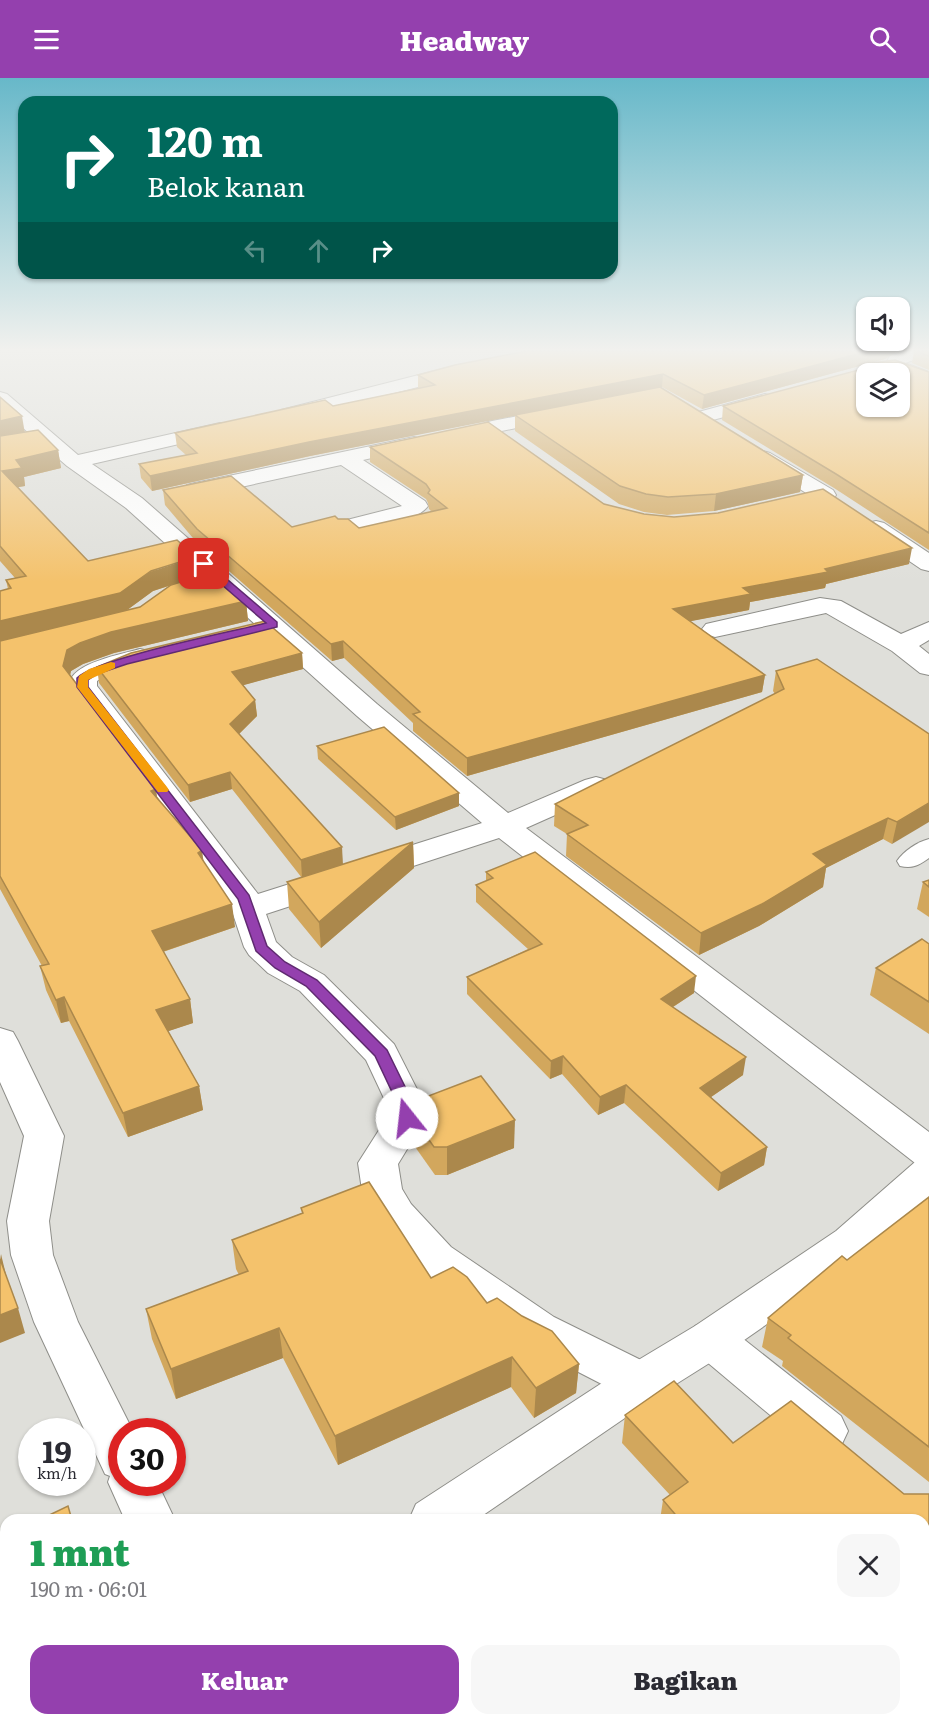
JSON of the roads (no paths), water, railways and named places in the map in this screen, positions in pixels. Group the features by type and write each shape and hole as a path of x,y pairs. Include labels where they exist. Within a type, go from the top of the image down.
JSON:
{"street":[{"path":"34,428 74,462 145,500 221,579 367,710 504,826 929,1153"},
{"path":"74,462 225,428"},
{"path":"469,432 488,428"},
{"path":"493,428 520,446"},
{"path":"23,443 46,438"},
{"path":"178,493 435,439"},
{"path":"748,448 849,510 929,564"},
{"path":"345,458 417,506 415,509 402,513 347,527"},
{"path":"790,502 825,495"},
{"path":"192,589 221,579"},
{"path":"715,629 820,605 832,606 901,645 929,667"},
{"path":"239,633 273,624"},
{"path":"901,645 929,630"},
{"path":"170,650 93,672 83,678 82,687 244,898 261,947 280,965 312,983 381,1053 408,1109 407,1118 378,1163 382,1190 396,1215 436,1259 538,1330 641,1382"},
{"path":"249,908 504,826 621,776"},
{"path":"0,1041 44,1136 28,1221 32,1255 56,1322 108,1430"},
{"path":"443,1514 641,1382 711,1339 851,1243 929,1173"},
{"path":"711,1339 856,1457"},
{"path":"139,1496 147,1514"}]}
